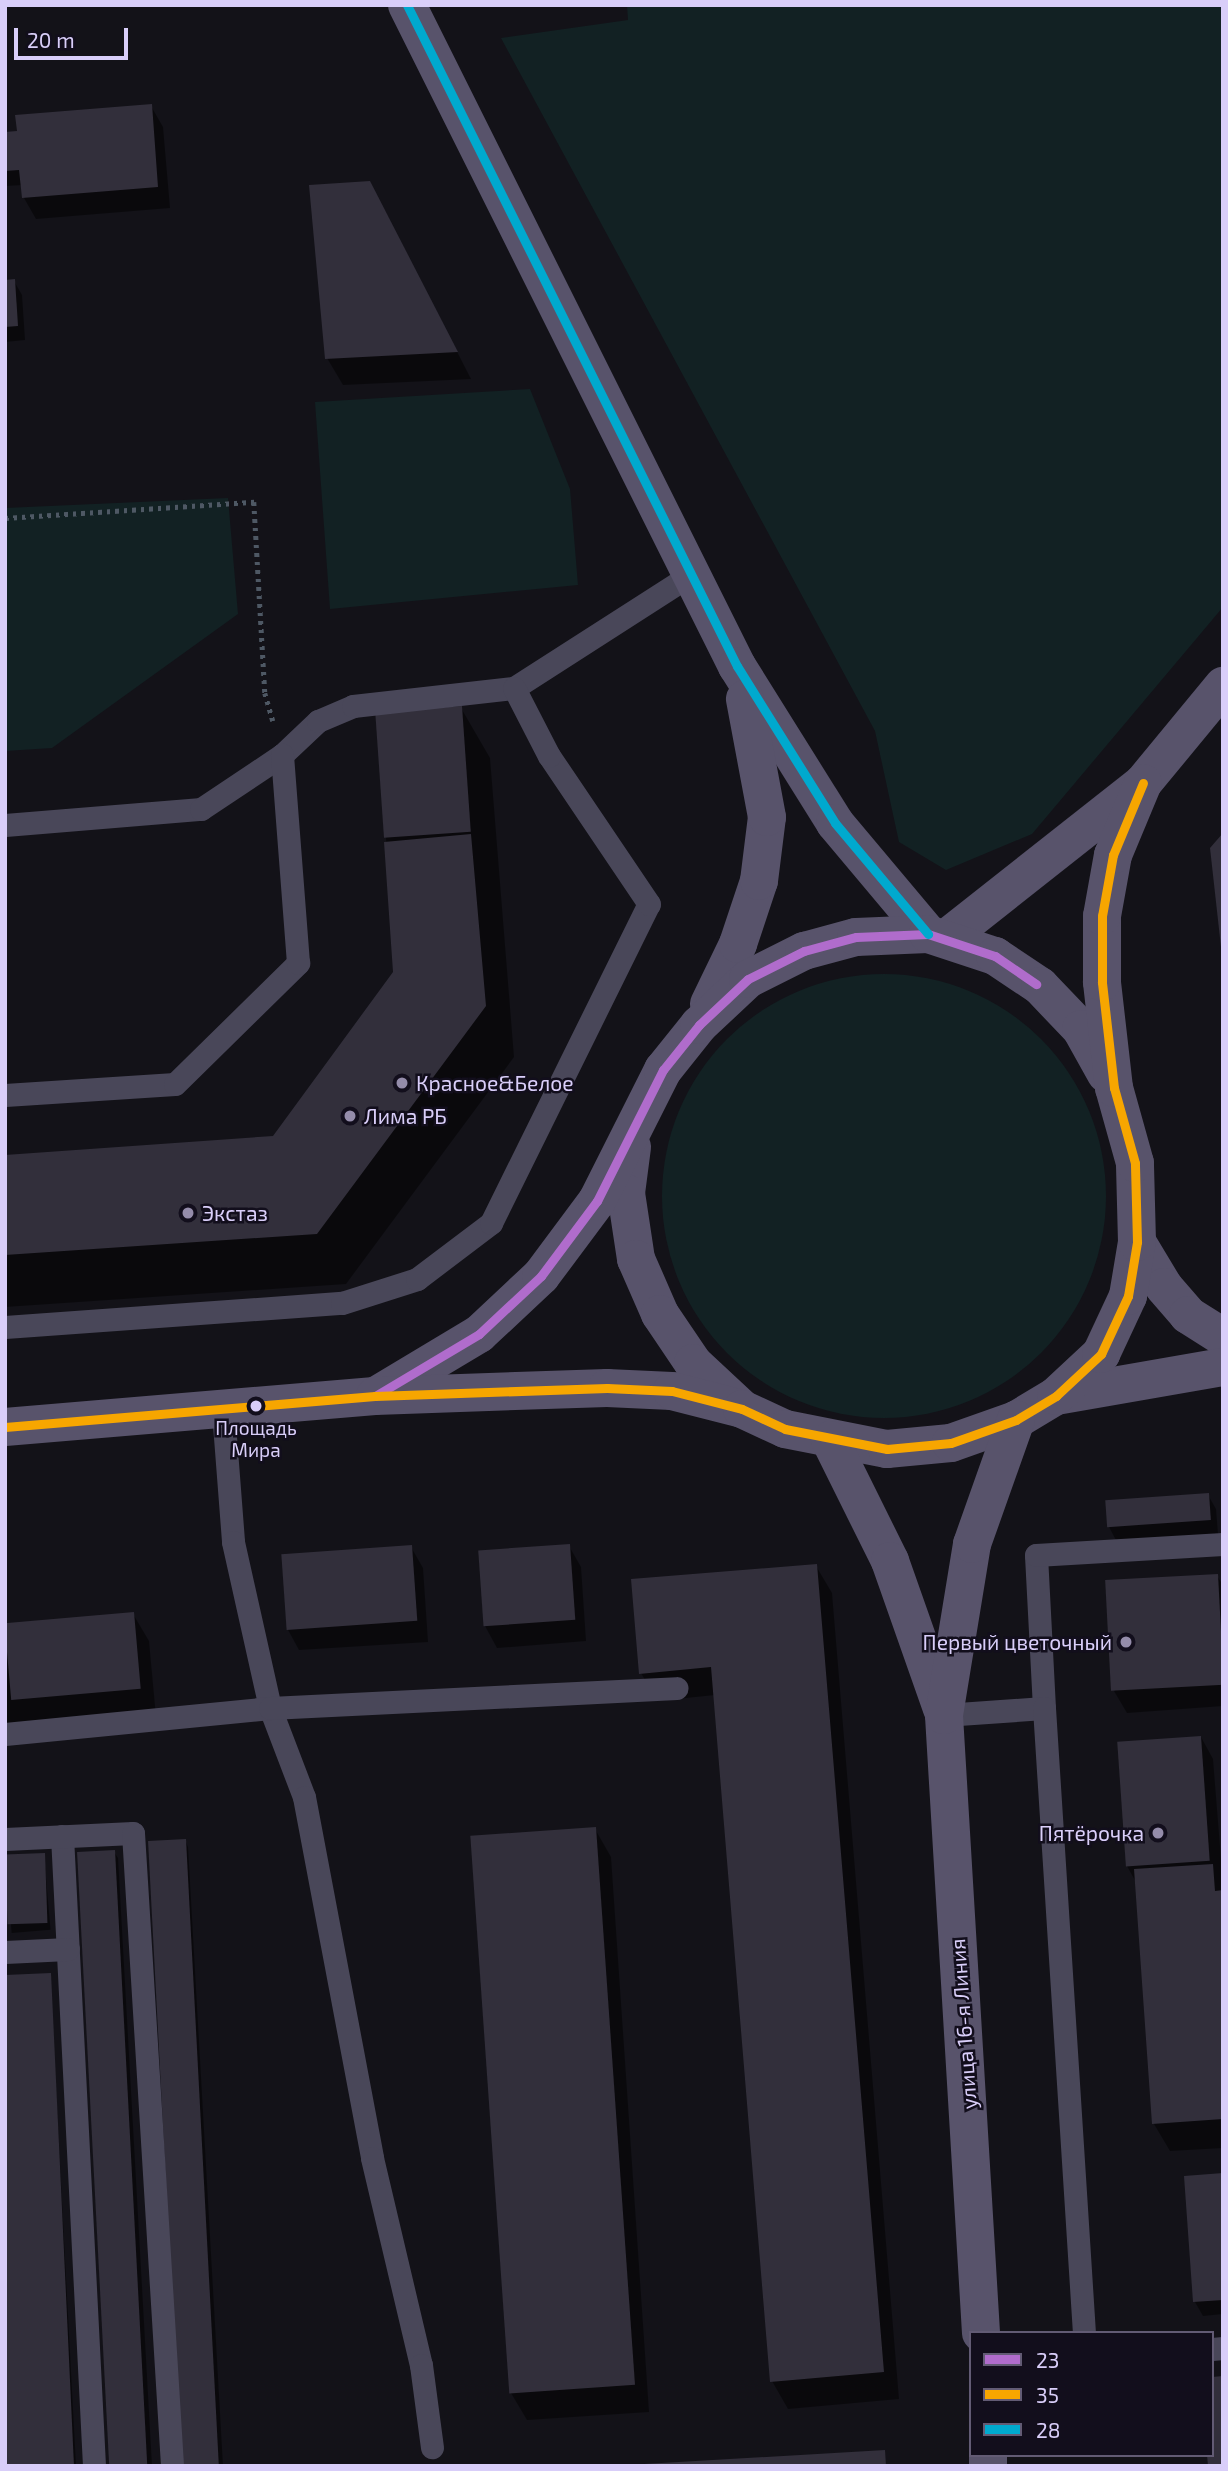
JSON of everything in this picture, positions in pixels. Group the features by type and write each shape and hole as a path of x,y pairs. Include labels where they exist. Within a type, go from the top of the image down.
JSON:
{"main road":[{"path":"407,5 737,666 835,823 938,935"},
{"path":"699,1024 738,944 759,881 767,817 757,745 737,666"},
{"path":"938,935 1143,783 1223,686"},
{"path":"5,1427 223,1411 375,1396 607,1388 672,1391 742,1409 785,1429 830,1440 887,1449 951,1443 1016,1420 1056,1396 1101,1354 1128,1296 1137,1242 1135,1163 1114,1088 1102,982 1101,915 1113,856 1143,783"},
{"path":"375,1396 479,1334 541,1276 597,1200 663,1070 699,1024 748,979 804,951 856,937 938,935 995,956 1040,986 1081,1029 1114,1088"},
{"path":"634,1128 626,1193 636,1259 660,1314 693,1363 742,1409"},
{"path":"1137,1242 1164,1287 1188,1315 1223,1337"},
{"path":"1056,1396 1223,1367"},
{"path":"944,1715 972,1544 1016,1420"},
{"path":"830,1440 890,1561 944,1715"},
{"name":"улица 16-я Линия","path":"944,1715 981,2331"}],"lane":[{"path":"5,825 201,809 282,755 318,721 353,706 514,688 690,575"},
{"path":"5,1328 342,1303 417,1279 491,1223 649,904 549,757 514,688"},
{"path":"5,1095 175,1084 298,963 282,755"},
{"path":"223,1411 233,1542 270,1708 303,1797 372,2158 421,2365 432,2446"},
{"path":"1084,2331 1036,1555 1223,1544"},
{"path":"5,1734 270,1708 677,1688"},
{"path":"944,1715 1044,1708"},
{"path":"5,1839 133,1833 172,2466"},
{"path":"62,1836 94,2466"},
{"path":"5,1952 68,1949"}],"path":[{"path":"5,518 254,502 265,693 282,755"}],"shaded area":[{"path":"627,5 1223,5 1223,607 1032,834 946,870 899,842 875,731 501,38 628,20"},
{"path":"530,389 570,489 578,585 330,609 315,402"},
{"path":"228,498 238,614 52,748 5,751 5,508"},
{"path":"884,974 927,978 969,991 1007,1011 1041,1039 1069,1073 1089,1111 1102,1153 1106,1196 1102,1239 1089,1281 1069,1319 1041,1353 1007,1381 969,1401 927,1414 884,1418 841,1414 799,1401 761,1381 727,1353 699,1319 679,1281 666,1239 662,1196 666,1153 679,1111 699,1073 727,1039 761,1011 799,991 841,978"}],"building":[{"path":"152,104 158,187 22,198 19,170 5,171 5,132 17,131 15,115"},
{"path":"370,181 458,352 325,359 309,185"},
{"path":"15,279 18,326 5,327 5,280"},
{"path":"462,706 471,832 384,838 375,712"},
{"path":"1223,833 1223,947 1221,947 1210,848"},
{"path":"471,834 486,1006 317,1234 5,1255 5,1155 273,1136 393,972 384,842"},
{"path":"1209,1493 1211,1520 1107,1527 1105,1500"},
{"path":"570,1544 575,1620 484,1626 478,1550"},
{"path":"412,1545 417,1621 287,1630 281,1554"},
{"path":"817,1564 884,2372 770,2382 711,1667 639,1674 631,1579"},
{"path":"1218,1574 1223,1685 1111,1691 1105,1580"},
{"path":"134,1612 141,1689 11,1700 5,1623"},
{"path":"1201,1736 1210,1861 1126,1867 1117,1742"},
{"path":"596,1827 635,2385 509,2393 470,1836"},
{"path":"186,1839 219,2466 181,2466 148,1841"},
{"path":"115,1850 147,2466 109,2466 77,1852"},
{"path":"45,1853 47,1923 7,1924 5,1854"},
{"path":"1213,1864 1215,1891 1223,1890 1223,2119 1152,2124 1134,1869"},
{"path":"51,1973 74,2466 5,2466 5,1975"},
{"path":"1223,2173 1223,2300 1193,2302 1184,2176"},
{"path":"1223,2376 1223,2466 1208,2466 1207,2457 1214,2457 1214,2377"},
{"path":"885,2450 886,2466 644,2466 644,2464"}],"transit line":[{"name":"28","path":"407,5 737,666 835,823 928,934"},
{"name":"35","path":"5,1427 375,1396 607,1388 672,1391 742,1409 785,1429 887,1449 951,1443 1016,1420 1056,1396 1101,1354 1128,1296 1137,1242 1135,1163 1114,1088 1102,982 1102,916 1113,855 1143,783"},
{"name":"23","path":"375,1396 479,1334 541,1276 597,1201 663,1070 699,1025 748,979 804,951 856,937 928,934 995,956 1036,984"}],"place":[{"name":"Красное&Белое","path":"402,1083"},
{"name":"Лима РБ","path":"350,1116"},
{"name":"Экстаз","path":"188,1213"},
{"name":"Площадь Мира","path":"256,1406"},
{"name":"Первый цветочный","path":"1126,1642"},
{"name":"Пятёрочка","path":"1158,1833"}]}
